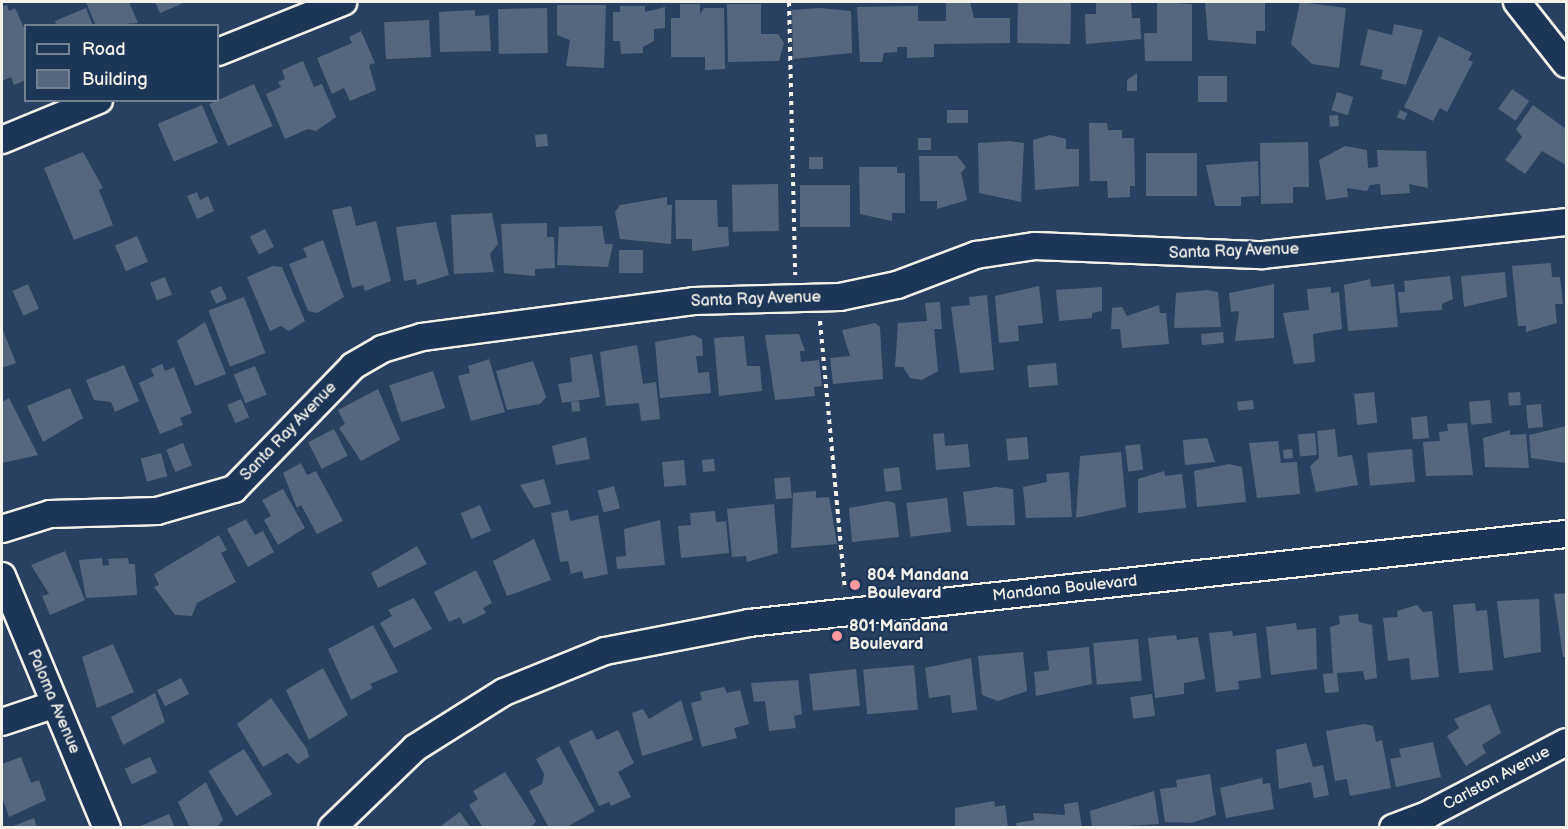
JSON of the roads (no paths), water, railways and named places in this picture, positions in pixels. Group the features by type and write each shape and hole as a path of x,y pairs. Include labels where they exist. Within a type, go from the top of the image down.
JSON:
{"street":[{"path":"219,52 343,2"},
{"path":"1517,2 1566,64"},
{"path":"2,140 94,102"},
{"name":"Santa Ray Avenue","path":"2,529 50,514 157,511 234,489 354,366 382,349 422,337 694,301 807,299 897,285 976,255 1035,246 1263,255 1566,222"},
{"name":"Mandana Boulevard","path":"340,825 415,748 504,692 605,651 749,623 1566,534"},
{"name":"Paloma Avenue","path":"2,576 53,705 107,828"},
{"path":"2,722 53,705"},
{"name":"Carlston Avenue","path":"1393,828 1430,814 1566,742"}],"place":[{"name":"804 Mandana Boulevard","path":"855,585"},
{"name":"801 Mandana Boulevard","path":"837,636"}]}
